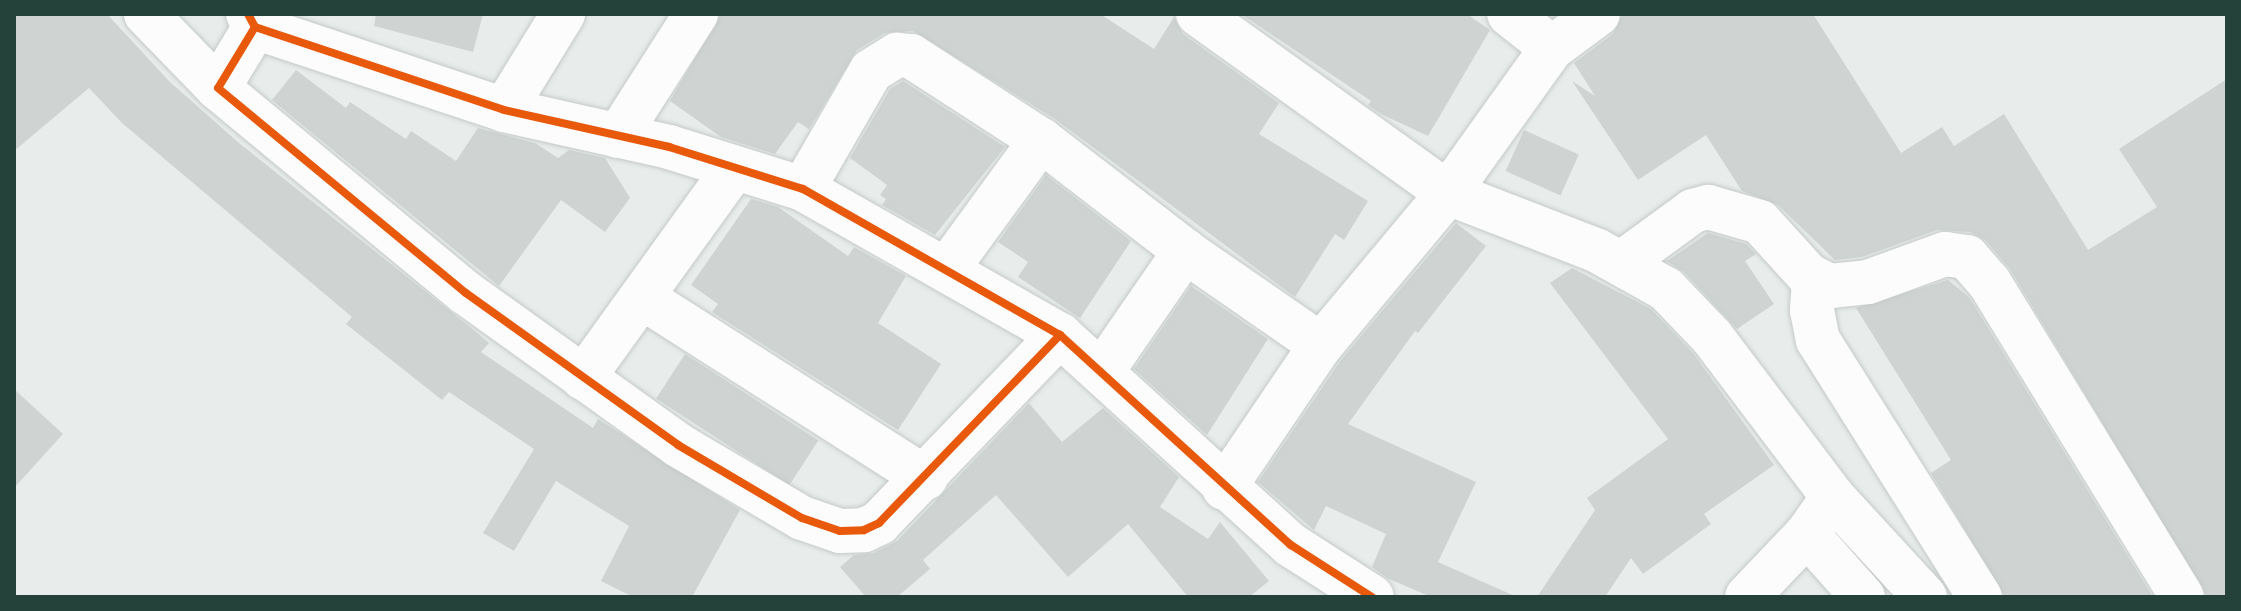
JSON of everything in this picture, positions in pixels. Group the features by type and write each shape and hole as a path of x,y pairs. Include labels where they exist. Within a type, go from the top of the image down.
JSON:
{"street":[{"path":"146,14 218,88 466,293 678,445 789,511 828,528 854,532 872,527 926,478 1060,335"},
{"path":"504,110 563,14"},
{"path":"618,136 696,14"},
{"path":"1198,14 1448,193 1623,262 1686,307 1833,497 1925,597"},
{"path":"1509,14 1552,48"},
{"path":"1224,488 1321,345 1448,193 1552,48 1598,14"},
{"path":"218,88 252,20 504,110 618,136 803,189 1060,335 1103,370 1224,488 1291,545 1372,597"},
{"path":"803,189 871,71 897,55 920,59 1041,140 1185,251 1321,345"},
{"path":"947,269 1041,140"},
{"path":"583,378 733,170"},
{"path":"1623,262 1693,211 1708,207 1760,222 1814,280 1847,285 1945,254 1967,257 1989,282 2182,597"},
{"path":"1103,370 1185,251"},
{"path":"1814,280 1812,319 1818,340 1980,597"},
{"path":"643,298 926,478"},
{"path":"1747,597 1807,534 1833,497"},
{"path":"1807,534 1863,597"}],"building":[{"path":"14,14 107,14 170,82 239,143 489,343 481,352 593,428 598,419 740,510 692,597 633,597 601,581 629,526 556,481 514,551 483,533 534,449 449,392 442,400 346,324 352,317 122,123 89,88 14,151"},
{"path":"376,14 483,14 473,52 374,26"},
{"path":"721,14 1100,14 1154,49 1174,17 1183,34 1279,103 1259,134 1368,201 1344,240 1335,234 1295,297 1055,119 913,31 885,33 857,50 809,129 798,122 775,154 721,137 670,101"},
{"path":"1241,14 1467,14 1490,30 1428,136 1381,114 1368,105 1371,101"},
{"path":"1623,14 1813,14 1901,153 1942,127 1954,146 2004,114 2088,250 2157,207 2119,149 2227,79 2227,597 2207,597 2010,269 1985,240 1970,232 1937,230 1862,257 1835,260 1778,205 1742,191 1706,135 1638,180 1572,81 1595,96 1574,63 1613,34"},
{"path":"296,70 346,108 350,102 406,139 411,131 456,161 478,128 535,143 558,158 569,150 605,158 630,198 605,232 561,200 499,286 272,100"},
{"path":"903,81 1005,147 935,235 882,205 886,199 880,195 887,185 850,158 890,89"},
{"path":"1524,130 1579,154 1561,196 1506,171"},
{"path":"1046,175 1131,241 1080,318 1018,277 1028,262 998,242"},
{"path":"751,199 778,207 848,256 854,247 906,276 878,323 941,364 898,430 712,312 718,304 691,285"},
{"path":"1456,223 1486,246 1418,333 1415,331 1348,424 1476,482 1438,562 1517,597 1431,597 1387,578 1372,567 1386,534 1326,506 1314,530 1258,482 1341,360"},
{"path":"1708,233 1746,244 1756,254 1745,261 1774,304 1737,329 1684,272 1667,261"},
{"path":"1572,268 1651,309 1693,353 1774,465 1704,514 1711,524 1643,574 1631,558 1605,597 1537,597 1595,510 1587,498 1668,439 1550,283"},
{"path":"1948,280 1969,297 2153,597 2005,597 1931,473 1951,460 1856,308"},
{"path":"1191,286 1268,339 1207,435 1134,369"},
{"path":"685,354 818,441 789,485 656,398"},
{"path":"14,389 63,434 14,488"},
{"path":"1029,403 1062,442 1103,408 1179,477 1160,507 1208,539 1220,522 1269,581 1249,597 1188,597 1128,524 1068,577 996,495 923,560 930,569 897,597 866,597 840,567 854,555 874,553 897,541"}],"cycle path":[{"path":"248,14 255,27 504,110 669,147 803,189 1060,335 1291,545 1372,597"},
{"path":"255,27 218,88 466,293 678,445 802,518 840,531 864,530 879,523 1060,335"}]}
